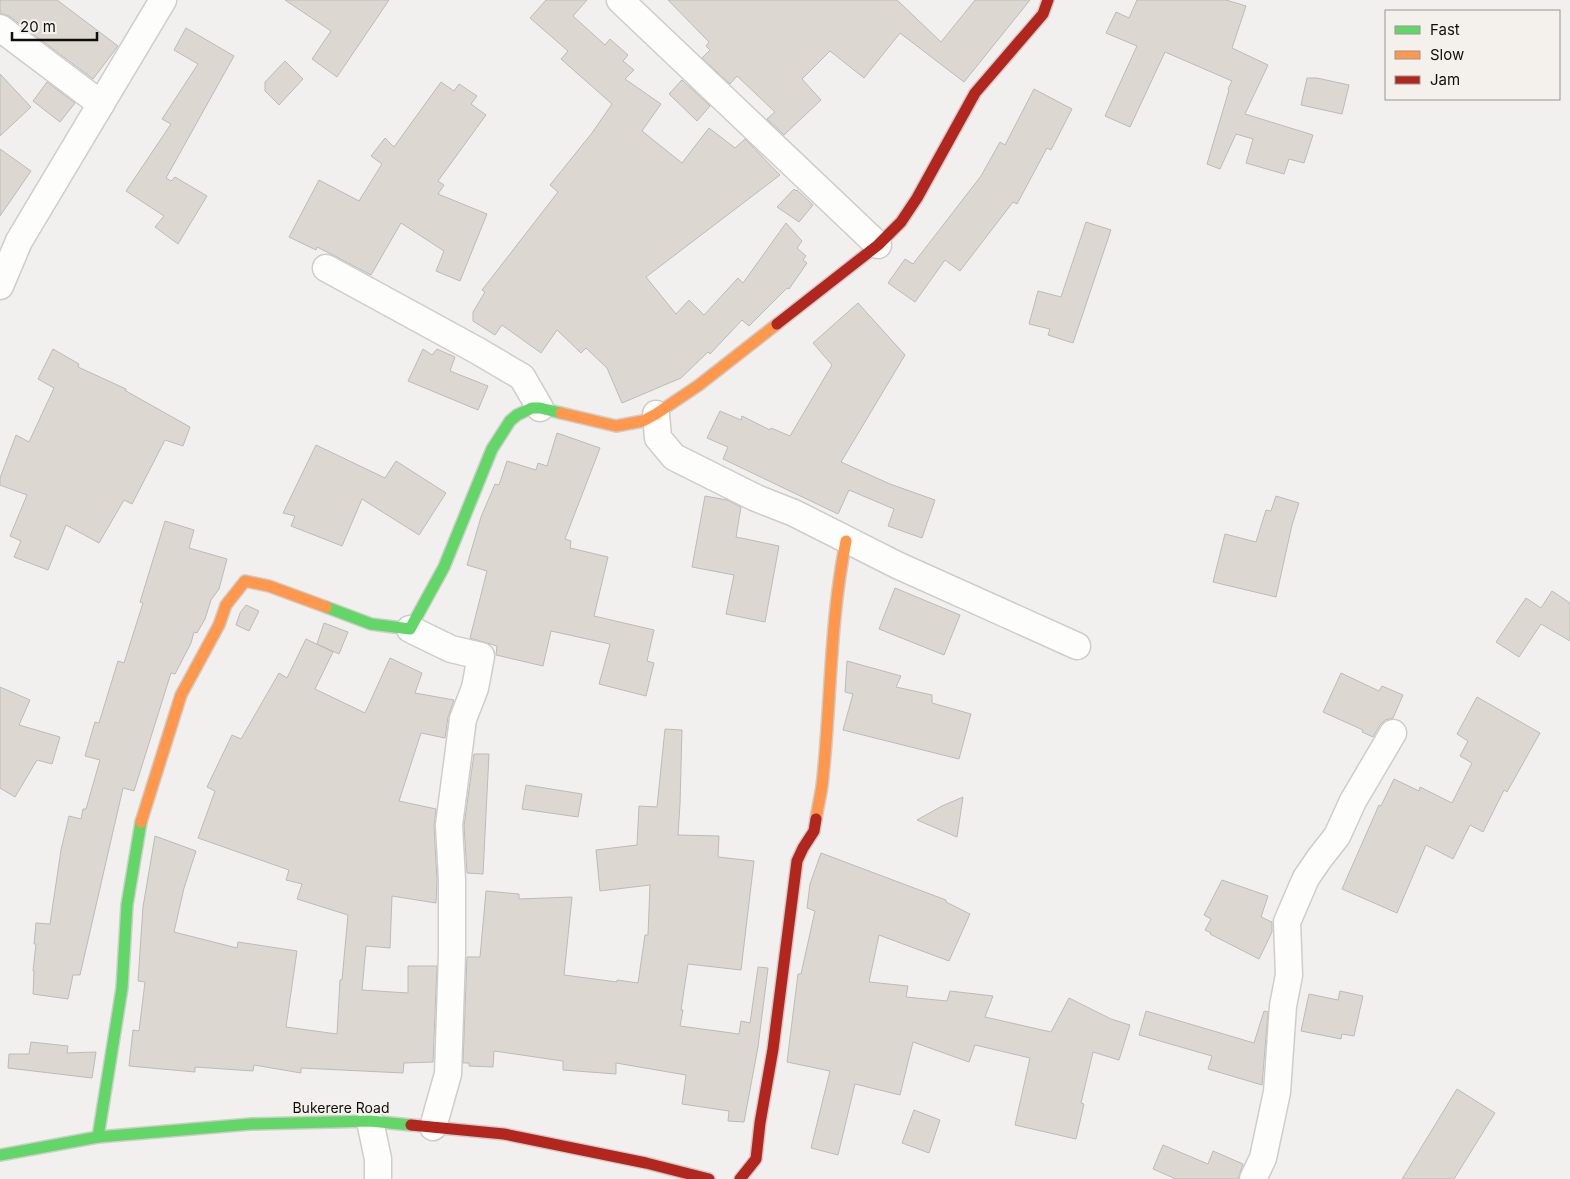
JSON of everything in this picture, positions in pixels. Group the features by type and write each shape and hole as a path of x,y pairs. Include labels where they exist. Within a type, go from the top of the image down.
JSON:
{"street":[{"path":"0,286 19,241 163,0"},
{"path":"620,0 878,245"},
{"path":"410,629 444,567 492,449 510,420 532,408 540,408 616,426 643,421 699,385 878,245 901,222 917,198 975,93 1041,5"},
{"path":"0,28 101,104"},
{"path":"326,268 522,377 540,408"},
{"path":"656,414 658,438 674,457 756,498 794,513 906,570 1077,646"},
{"path":"740,1179 756,1159 798,861 803,848 814,831 823,779 831,662 841,565 846,541"},
{"path":"98,1137 122,988 127,905 140,826 181,695 219,625 226,605 245,581 269,586 371,624 410,629 451,649 481,656 475,688 463,719 449,825 452,880 452,954 448,1074 433,1127"},
{"path":"1253,1179 1263,1158 1276,1092 1283,1006 1289,975 1287,922 1306,878 1337,836 1353,801 1393,733"},
{"path":"370,1121 378,1159 378,1179"},
{"name":"Bukerere Road","path":"0,1155 98,1137 251,1124 370,1121 504,1134 646,1163 709,1179"}],"building":[{"path":"0,0 57,0 118,46 93,79 9,16 0,13"},
{"path":"285,0 389,0 337,77 312,59 331,31"},
{"path":"546,0 587,0 573,16 605,45 610,39 628,55 623,61 634,70 625,79 661,104 642,131 682,163 709,128 735,148 745,139 780,175 646,277 676,314 689,300 704,315 738,278 743,283 786,223 802,241 797,248 806,256 803,260 807,263 789,289 787,288 749,326 742,320 710,354 708,352 681,378 622,403 607,368 586,348 581,353 557,330 541,353 502,325 495,335 473,321 473,312 485,292 482,290 558,192 550,185 592,133 612,104 561,59 568,51 530,18"},
{"path":"668,0 897,0 941,42 975,0 1030,0 964,82 900,33 864,78 830,51 802,79 821,100 784,135 767,119 775,112 737,76 730,84 702,58 710,50 706,46 709,42"},
{"path":"1137,0 1226,0 1246,6 1232,48 1268,65 1245,114 1313,135 1304,163 1289,159 1284,174 1246,163 1253,139 1236,134 1220,169 1207,164 1228,89 1232,81 1165,52 1130,127 1105,116 1137,46 1106,33 1116,12 1129,18"},
{"path":"186,28 234,56 166,178 171,181 175,177 207,196 178,244 155,227 164,216 126,191 171,124 162,119 198,64 174,50"},
{"path":"285,61 303,79 279,105 265,91 265,82"},
{"path":"0,74 31,107 0,136"},
{"path":"1307,78 1317,78 1349,85 1342,114 1301,105"},
{"path":"682,80 710,106 697,121 669,94"},
{"path":"47,82 75,103 60,122 33,101"},
{"path":"441,82 454,91 459,84 477,96 471,104 486,115 438,181 444,185 438,194 487,214 460,281 436,271 444,251 401,223 371,275 317,247 316,250 289,237 319,180 359,201 382,164 371,156 385,138 394,147"},
{"path":"1034,89 1072,109 1051,150 1047,148 1017,204 1013,202 960,271 945,260 915,302 888,283 905,259 913,264 981,176 1000,142 1005,145"},
{"path":"0,149 31,171 0,216"},
{"path":"794,189 813,205 799,222 777,207"},
{"path":"1086,222 1111,230 1073,343 1048,335 1050,329 1029,324 1038,291 1061,297"},
{"path":"858,303 905,355 841,462 890,484 935,500 922,538 888,526 894,509 849,490 838,514 723,459 728,447 707,438 720,411 741,420 742,416 770,430 771,428 790,436 832,365 813,343"},
{"path":"53,349 79,364 78,367 126,389 126,391 190,427 183,446 165,440 132,504 124,500 99,543 66,525 48,570 14,557 21,541 10,536 27,495 0,485 0,478 16,435 29,442 54,388 38,379"},
{"path":"423,349 432,355 437,349 455,357 450,371 488,386 478,410 408,381"},
{"path":"557,433 600,448 565,539 571,541 570,548 608,557 594,616 654,630 647,661 654,663 646,696 599,684 610,644 551,631 543,666 496,655 497,646 470,638 487,571 467,565 481,517 495,484 499,485 507,461 536,470 538,463 547,466"},
{"path":"316,445 385,478 396,461 446,493 419,535 362,499 342,546 291,526 295,516 283,513"},
{"path":"705,496 727,500 741,507 736,537 779,546 765,622 726,614 734,575 692,567"},
{"path":"1276,496 1299,503 1292,525 1276,597 1213,582 1225,534 1256,542 1266,510 1271,511"},
{"path":"165,521 194,530 189,548 227,559 219,589 211,600 205,619 197,633 194,632 191,643 175,674 171,673 134,791 123,788 80,975 73,975 68,999 33,994 36,923 50,924 61,850 69,816 81,819 83,809 86,809 100,760 85,756 95,722 99,723 118,661 124,663 143,603 140,602"},
{"path":"895,588 960,615 944,655 879,629"},
{"path":"1552,591 1570,603 1570,641 1541,624 1519,657 1496,642 1526,598 1541,608"},
{"path":"246,605 259,611 249,631 236,625 240,613"},
{"path":"324,623 348,632 339,654 317,644"},
{"path":"306,639 333,652 315,689 365,713 390,658 422,673 415,693 454,700 448,717 445,738 421,733 399,801 436,809 434,826 437,880 436,903 392,896 390,948 366,946 362,990 408,993 408,966 437,966 433,1062 404,1063 403,1073 301,1068 301,1073 254,1065 253,1071 195,1067 195,1072 129,1066 133,1030 139,1031 145,982 138,981 143,907 155,836 196,851 184,888 174,932 237,948 238,942 297,951 286,1027 337,1034 340,980 342,980 348,915 297,899 302,884 286,880 289,870 198,838 215,791 207,787 232,735 241,739 279,673 287,678"},
{"path":"847,661 901,676 896,687 932,695 932,703 971,714 959,759 843,730 853,694 845,692"},
{"path":"1341,673 1379,691 1382,686 1403,695 1393,718 1385,720 1373,737 1362,732 1363,730 1323,712"},
{"path":"0,687 30,700 19,725 60,737 52,764 37,760 15,797 0,788"},
{"path":"1477,697 1540,733 1507,792 1504,790 1483,832 1470,825 1453,859 1426,845 1397,913 1342,889 1379,805 1381,806 1394,779 1419,791 1420,787 1452,803 1472,763 1460,756 1468,741 1457,734"},
{"path":"665,729 682,730 678,835 719,836 718,857 754,861 741,970 688,964 680,1026 739,1034 741,1021 750,1023 758,967 768,968 758,1047 744,1122 728,1121 729,1111 682,1104 686,1075 616,1063 616,1074 563,1070 563,1061 494,1051 493,1067 469,1066 469,1063 463,1063 467,957 480,957 486,891 519,894 519,899 572,897 564,975 638,983 645,935 648,935 650,885 600,891 596,850 637,845 639,806 657,807"},
{"path":"474,754 489,754 483,874 467,873 464,826"},
{"path":"526,785 582,794 578,817 522,809"},
{"path":"963,797 957,837 917,820 942,806"},
{"path":"821,853 946,900 946,902 970,914 949,961 879,935 869,982 908,986 906,997 947,1001 950,991 993,996 985,1017 1051,1032 1069,998 1111,1019 1130,1025 1119,1060 1093,1052 1081,1103 1084,1104 1076,1139 1015,1125 1030,1058 975,1045 969,1062 913,1042 900,1095 855,1084 838,1155 811,1148 830,1071 787,1062 798,974 801,974 815,911 807,908 810,884"},
{"path":"1222,880 1268,896 1261,917 1272,922 1272,932 1259,959 1205,930 1211,919 1204,915"},
{"path":"1340,991 1363,996 1354,1036 1342,1034 1341,1039 1301,1031 1309,994 1338,1000"},
{"path":"1146,1011 1254,1043 1264,1011 1268,1012 1262,1085 1208,1069 1212,1056 1139,1035"},
{"path":"31,1042 68,1046 67,1053 96,1052 92,1078 8,1068 9,1054 29,1054"},
{"path":"1457,1089 1495,1113 1454,1179 1402,1179"},
{"path":"914,1110 940,1120 929,1153 902,1143"},
{"path":"1163,1145 1208,1164 1213,1151 1243,1164 1238,1179 1176,1179 1153,1169"}],"traffic: fast":[{"path":"326,607 371,624 410,629 444,567 492,449 510,421 517,415 532,408 561,413"},
{"path":"98,1137 122,988 127,905 141,822"},
{"path":"0,1155 98,1137 251,1124 370,1121 411,1125"}],"traffic: slow":[{"path":"561,413 616,426 643,421 699,385 777,324"},
{"path":"816,819 822,788 834,629 846,541"},
{"path":"141,822 181,695 219,625 226,605 245,581 269,586 326,607"}],"traffic: jam":[{"path":"777,324 878,245 901,222 917,198 975,93 1043,14 1048,0"},
{"path":"740,1179 756,1159 760,1123 773,1049 797,861 814,831 816,819"},
{"path":"411,1125 504,1134 646,1163 709,1179"}]}
